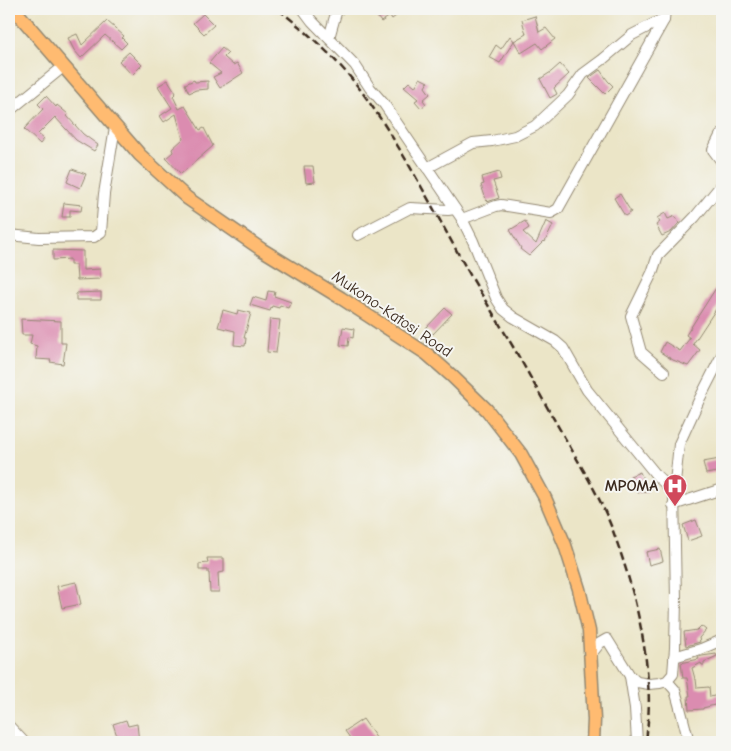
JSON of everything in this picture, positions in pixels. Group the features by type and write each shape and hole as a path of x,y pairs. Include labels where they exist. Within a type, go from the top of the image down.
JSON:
{"main road":[{"name":"Mukono-Katosi Road","path":"14,9 140,155 187,198 262,249 342,298 427,354 488,410 521,454 545,498 565,545 579,589 589,631 594,720 593,742"}],"street":[{"path":"303,9 312,21 355,65 428,168 462,219 496,298 503,309 512,317 555,341 563,348 587,390 657,476 674,492"},
{"path":"329,38 336,13 339,9"},
{"path":"462,219 501,205 551,213 558,209 664,20 665,9"},
{"path":"428,168 473,143 515,136 535,126 568,94 583,74 632,35 664,20"},
{"path":"9,110 63,67"},
{"path":"9,235 39,238 94,237 101,232 104,194 115,127"},
{"path":"722,134 713,150 722,162"},
{"path":"664,372 640,352 631,316 652,272 658,254 695,217 722,184"},
{"path":"358,235 410,208 455,209"},
{"path":"589,631 598,633 606,638 630,676 637,682 648,684 660,683 673,674 676,599 673,505 678,444 722,354"},
{"path":"673,505 722,489"},
{"path":"591,654 606,638"},
{"path":"674,657 722,640"},
{"path":"630,676 635,708 637,742"},
{"path":"666,680 675,690 689,742"},
{"path":"9,726 24,742"}],"building":[{"path":"371,9 405,9 392,19 390,16 381,22"},
{"path":"203,14 214,25 204,34 193,23"},
{"path":"535,16 539,32 546,28 555,39 542,49 537,43 521,53 514,41 526,34 522,20"},
{"path":"107,21 124,36 122,38 127,43 121,49 105,35 81,58 74,50 68,38 77,34 82,45"},
{"path":"510,36 514,41 500,63 489,57 496,45 501,49"},
{"path":"222,48 228,53 224,57 233,65 237,63 243,73 220,88 213,77 221,73 209,63"},
{"path":"129,52 142,65 132,75 119,61"},
{"path":"560,64 569,74 554,88 557,94 550,98 540,79"},
{"path":"600,70 613,86 605,94 589,78"},
{"path":"420,78 428,82 425,87 430,94 423,100 426,104 421,108 415,101 418,99 404,87 409,82 415,87"},
{"path":"168,80 176,93 173,96 179,109 185,106 200,130 204,128 213,146 181,174 166,158 173,152 172,149 183,139 176,114 164,122 160,116 172,108 158,86"},
{"path":"194,80 195,82 208,81 208,89 189,93 185,84"},
{"path":"46,96 56,107 57,105 68,114 67,116 83,134 98,145 94,151 76,140 55,117 38,134 44,139 40,144 24,129 43,109 38,104"},
{"path":"304,166 313,166 315,182 306,183"},
{"path":"72,169 86,174 80,188 67,182"},
{"path":"499,172 501,179 493,181 499,198 487,202 481,185 484,184 482,177"},
{"path":"620,194 631,212 625,216 614,198"},
{"path":"64,203 82,205 81,211 70,210 70,217 62,217"},
{"path":"665,213 668,219 675,216 679,223 671,232 662,236 656,225 660,222 657,218"},
{"path":"525,221 529,228 523,232 536,244 546,221 553,225 545,242 529,256 520,249 510,230"},
{"path":"53,250 83,251 83,270 100,269 100,279 77,280 76,265 70,265 70,259 53,260"},
{"path":"716,288 722,292 722,300 693,344 700,350 688,366 660,352 665,342 680,351 690,338 686,335"},
{"path":"268,291 275,292 274,296 291,302 288,308 280,305 279,308 272,306 270,311 250,305 253,297 266,301"},
{"path":"101,292 101,300 76,300 76,293"},
{"path":"445,308 452,314 433,334 426,328"},
{"path":"223,310 237,314 238,310 251,313 244,338 246,338 245,346 234,345 235,331 218,327"},
{"path":"21,319 61,321 61,343 66,343 63,364 50,362 51,360 36,359 37,346 30,344 32,335 22,335"},
{"path":"270,319 280,320 276,353 267,352"},
{"path":"343,327 354,329 353,338 349,337 348,346 340,345"},
{"path":"720,459 722,471 706,474 703,462"},
{"path":"640,472 648,491 638,493 630,476"},
{"path":"696,520 702,536 688,541 683,525"},
{"path":"660,549 663,561 649,565 646,552"},
{"path":"207,558 224,558 224,572 218,573 219,592 210,592 208,570 199,570 199,564 208,563"},
{"path":"76,582 81,604 62,608 57,586"},
{"path":"701,626 706,630 699,638 700,642 686,646 684,632 697,630"},
{"path":"716,654 717,656 704,662 704,665 701,663 692,668 697,688 709,687 710,697 722,694 722,703 703,709 689,710 688,696 690,696 687,678 683,678 681,663 699,659 698,657"},
{"path":"363,719 379,742 353,742 345,731"},
{"path":"126,720 128,726 137,724 139,742 119,742 113,724"}],"railway":[{"path":"278,9 331,56 375,110 417,179 598,498 609,520 620,550 631,587 644,645 649,690 646,742"}],"place":[{"name":"MPOMA","path":"675,507"}]}
